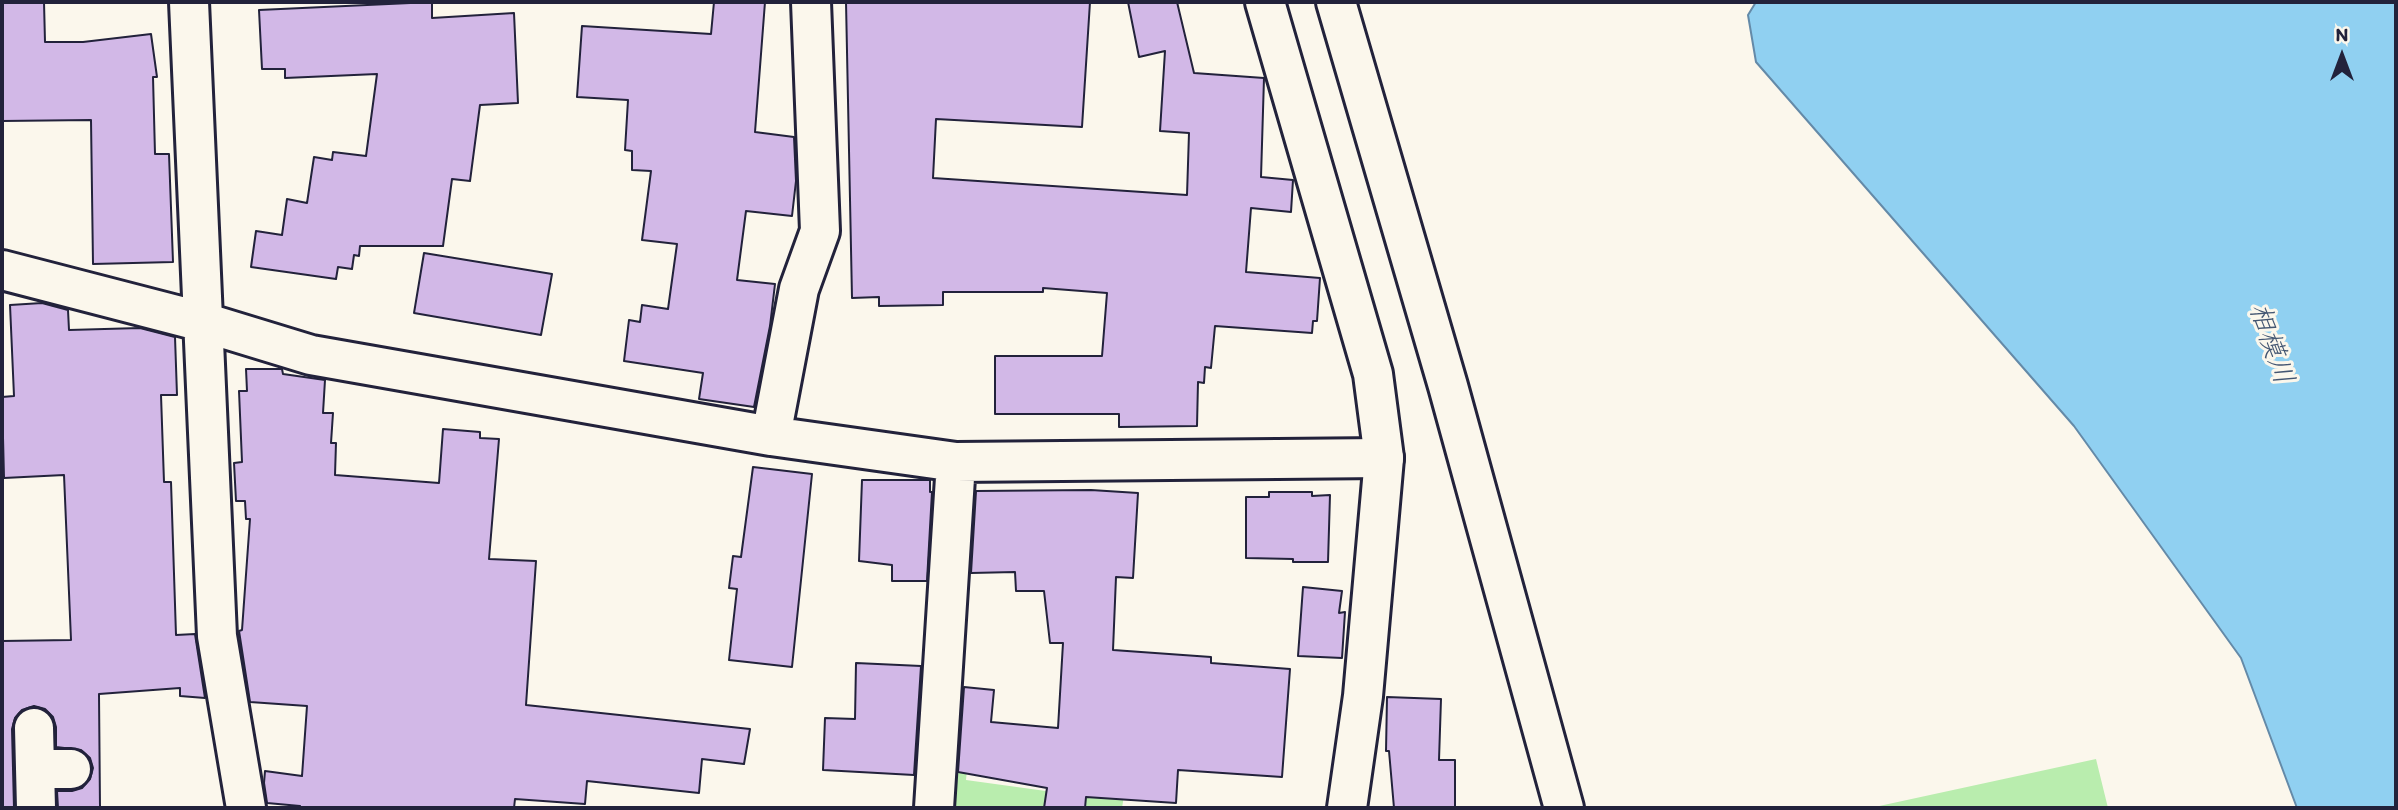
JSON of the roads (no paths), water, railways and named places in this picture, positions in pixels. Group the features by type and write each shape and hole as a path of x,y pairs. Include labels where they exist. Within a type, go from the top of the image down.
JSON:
{"street":[{"path":"189,2 216,636 246,808"},
{"path":"771,436 799,289 820,231 811,2"},
{"path":"1265,2 1373,374 1384,458 1363,696 1347,808"},
{"path":"1336,2 1448,386 1564,808"},
{"path":"2,270 202,322 311,355 771,436 956,462 1384,458"},
{"path":"934,808 956,462"},
{"path":"34,728 53,769 36,808"}],"water":[{"name":"相模川","path":"1756,2 2396,2 2396,808 2297,808 2241,658 2074,426 1756,62 1748,15"}]}
